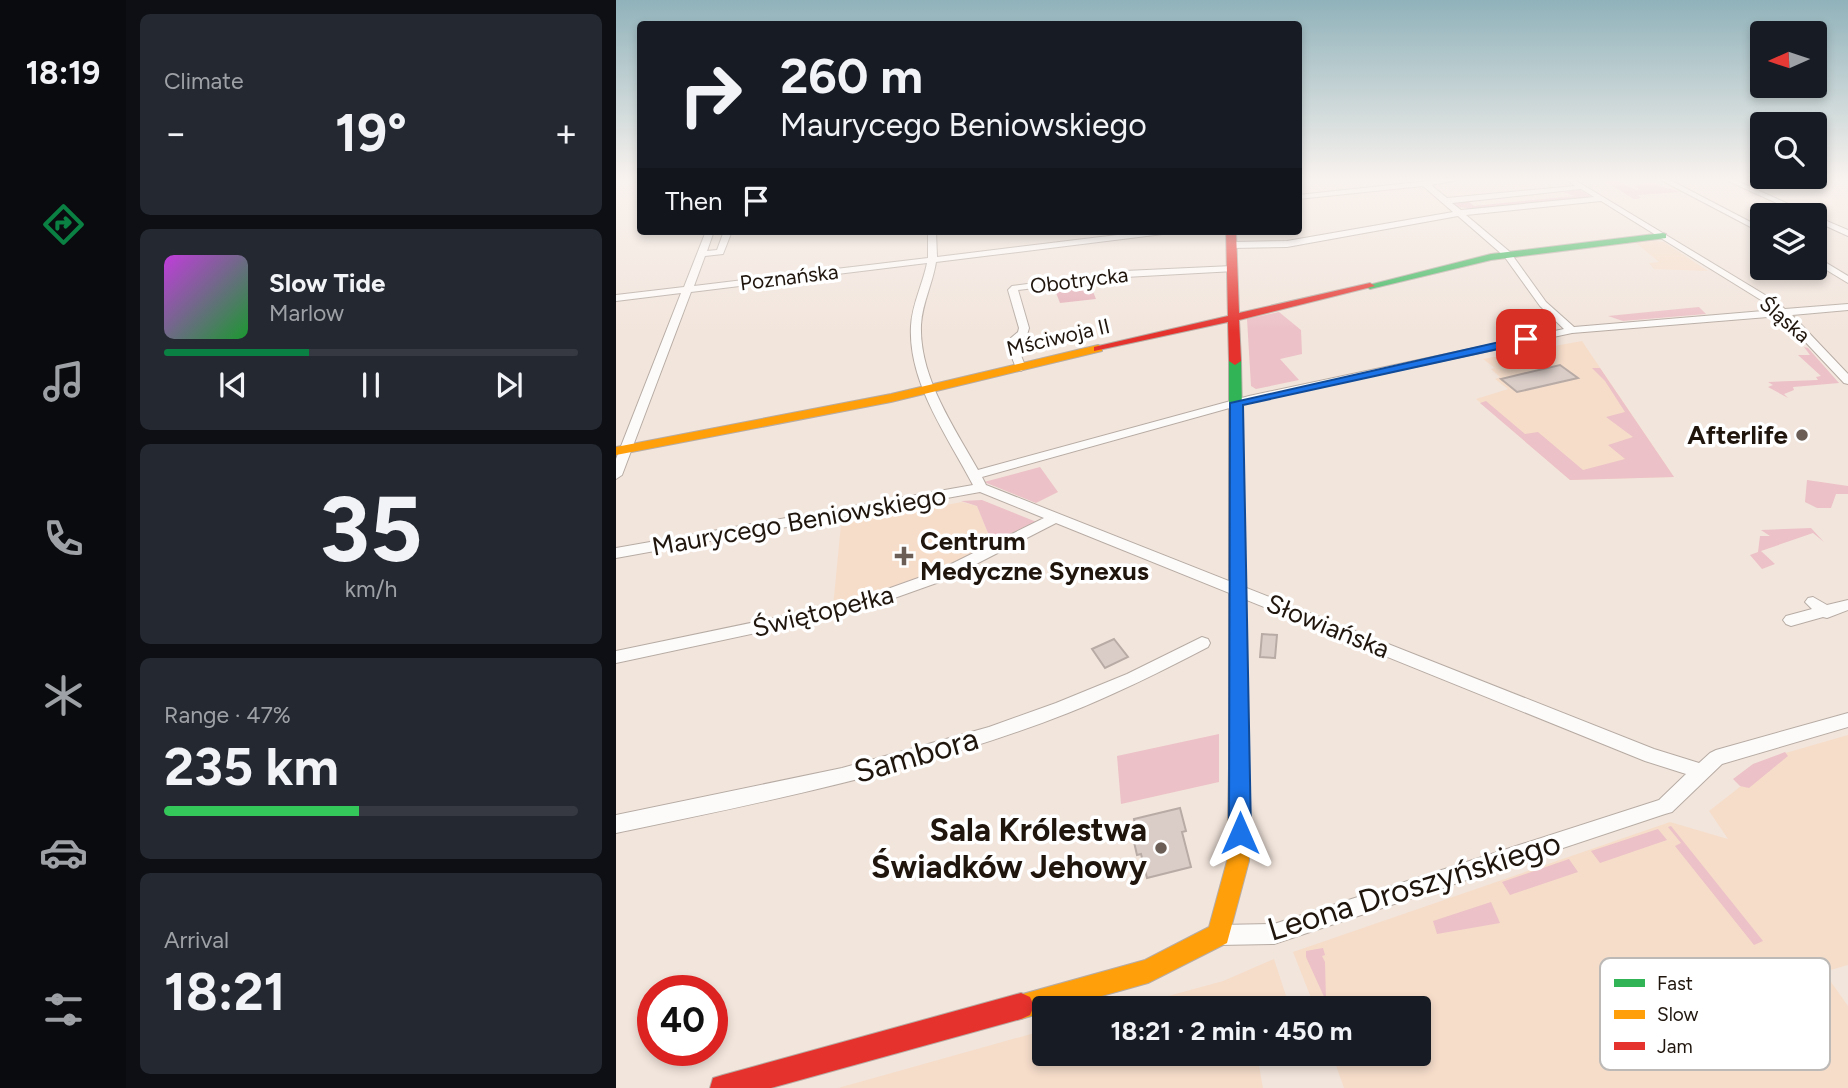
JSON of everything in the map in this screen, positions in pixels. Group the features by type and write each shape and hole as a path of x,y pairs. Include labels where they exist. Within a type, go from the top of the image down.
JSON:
{"street":[{"path":"1219,935 1238,862 1240,833 1236,403 1231,238 1295,243 1365,231"},
{"path":"1480,231 1507,254 1543,303 1572,330"},
{"name":"Śląska","path":"1654,231 1784,312 1848,381"},
{"path":"616,475 621,450 708,235"},
{"path":"701,254 720,252 726,235"},
{"path":"932,235 935,260 920,302 915,333 923,372 930,389 978,482"},
{"name":"Poznańska","path":"616,298 1138,235"},
{"name":"Mściwoja II","path":"621,450 851,407 1507,254 1663,236"},
{"path":"1827,267 1848,280"},
{"name":"Obotrycka","path":"1021,368 1011,342 1023,333 1024,328 1015,288 1137,273 1232,269"},
{"name":"Maurycego Beniowskiego","path":"616,554 978,482 1236,403 1572,330 1848,307"},
{"name":"Słowiańska","path":"978,482 1056,517 1651,755 1701,771"},
{"name":"Świętopełka","path":"616,657 853,607 940,576 1056,517"},
{"path":"1813,602 1827,613"},
{"path":"1791,620 1848,606"},
{"name":"Sambora","path":"616,824 814,784 1000,731 1096,697 1202,643"},
{"name":"Leona Droszyńskiego","path":"723,1088 1147,971 1219,935 1274,934 1665,806 1716,758 1848,720"}],"shaded area":[{"path":"1664,242 1708,271 1654,269 1649,263 1659,262 1636,243"},
{"path":"1089,282 1096,299 1060,303 1053,285"},
{"path":"1699,307 1706,314 1623,321 1608,316"},
{"path":"1279,312 1301,330 1302,354 1280,359 1299,380 1256,389 1251,386 1247,319"},
{"path":"1582,341 1674,477 1570,480 1476,399 1508,389 1495,379 1500,377 1491,369 1495,368 1483,359"},
{"path":"1804,347 1808,348 1839,383 1793,387 1794,390 1784,394 1788,398 1768,387 1773,385 1768,382 1818,380 1816,377 1821,376 1798,355 1810,355"},
{"path":"1592,368 1600,368 1674,477 1570,480 1480,403 1486,401 1525,434 1538,432 1583,470 1625,459 1608,445 1633,437 1606,417 1625,412 1605,381"},
{"path":"1040,467 1058,492 1036,503 984,482"},
{"path":"1807,480 1848,486 1848,494 1836,494 1831,508 1817,508 1805,502"},
{"path":"982,500 1039,523 983,549 990,538 977,506 961,501"},
{"name":"Centrum Medyczne Synexus","path":"962,502 977,506 990,538 983,549 904,585 833,607 841,524"},
{"path":"1811,528 1824,542 1813,533 1761,551 1775,564 1762,569 1750,555 1758,552 1760,536 1770,536 1761,530"},
{"path":"1219,734 1219,782 1121,804 1117,756"},
{"path":"1848,735 1848,965 1830,970 1830,958 1600,958 1600,1070 1830,1070 1830,980 1848,1006 1848,1088 1344,1088 1336,1066 1431,1066 1431,996 1310,996 1293,952 1670,822 1728,839 1709,811 1782,754"},
{"path":"1785,752 1788,756 1749,788 1740,786 1733,779 1753,764"},
{"path":"1671,826 1763,941 1754,945 1675,846 1681,843 1668,827"},
{"path":"1658,829 1667,840 1600,863 1591,851"},
{"path":"1569,859 1578,872 1510,895 1502,882"},
{"path":"1491,902 1500,923 1437,934 1433,921"},
{"path":"1323,948 1326,996 1306,957 1306,951"},
{"path":"1274,959 1286,996 1168,996 1223,981"},
{"path":"1032,1034 1032,1066 1259,1066 1263,1088 838,1088"}],"building":[{"path":"1560,365 1578,378 1517,392 1501,379"},
{"path":"1262,634 1277,635 1275,658 1260,657"},
{"path":"1114,639 1128,657 1105,668 1092,649"},
{"name":"Sala Królestwa Świadków Jehowy","path":"1180,808 1186,831 1182,832 1191,867 1147,878 1141,854 1137,855 1134,842 1138,841 1134,819"}],"traffic: fast":[{"path":"1370,286 1491,257 1663,236"},
{"path":"1235,361 1239,768"}],"traffic: slow":[{"path":"616,451 891,398 1098,349"},
{"path":"1021,1006 1148,971 1219,935 1238,861 1239,768"}],"traffic: jam":[{"path":"1231,235 1235,361"},
{"path":"1098,349 1370,286"},
{"path":"723,1088 1021,1006"}],"place":[{"name":"Afterlife","path":"1802,435"},
{"name":"Centrum Medyczne Synexus","path":"904,556"},
{"name":"Sala Królestwa Świadków Jehowy","path":"1161,848"}],"route":[{"path":"1240,833 1236,403 1526,339"}]}
